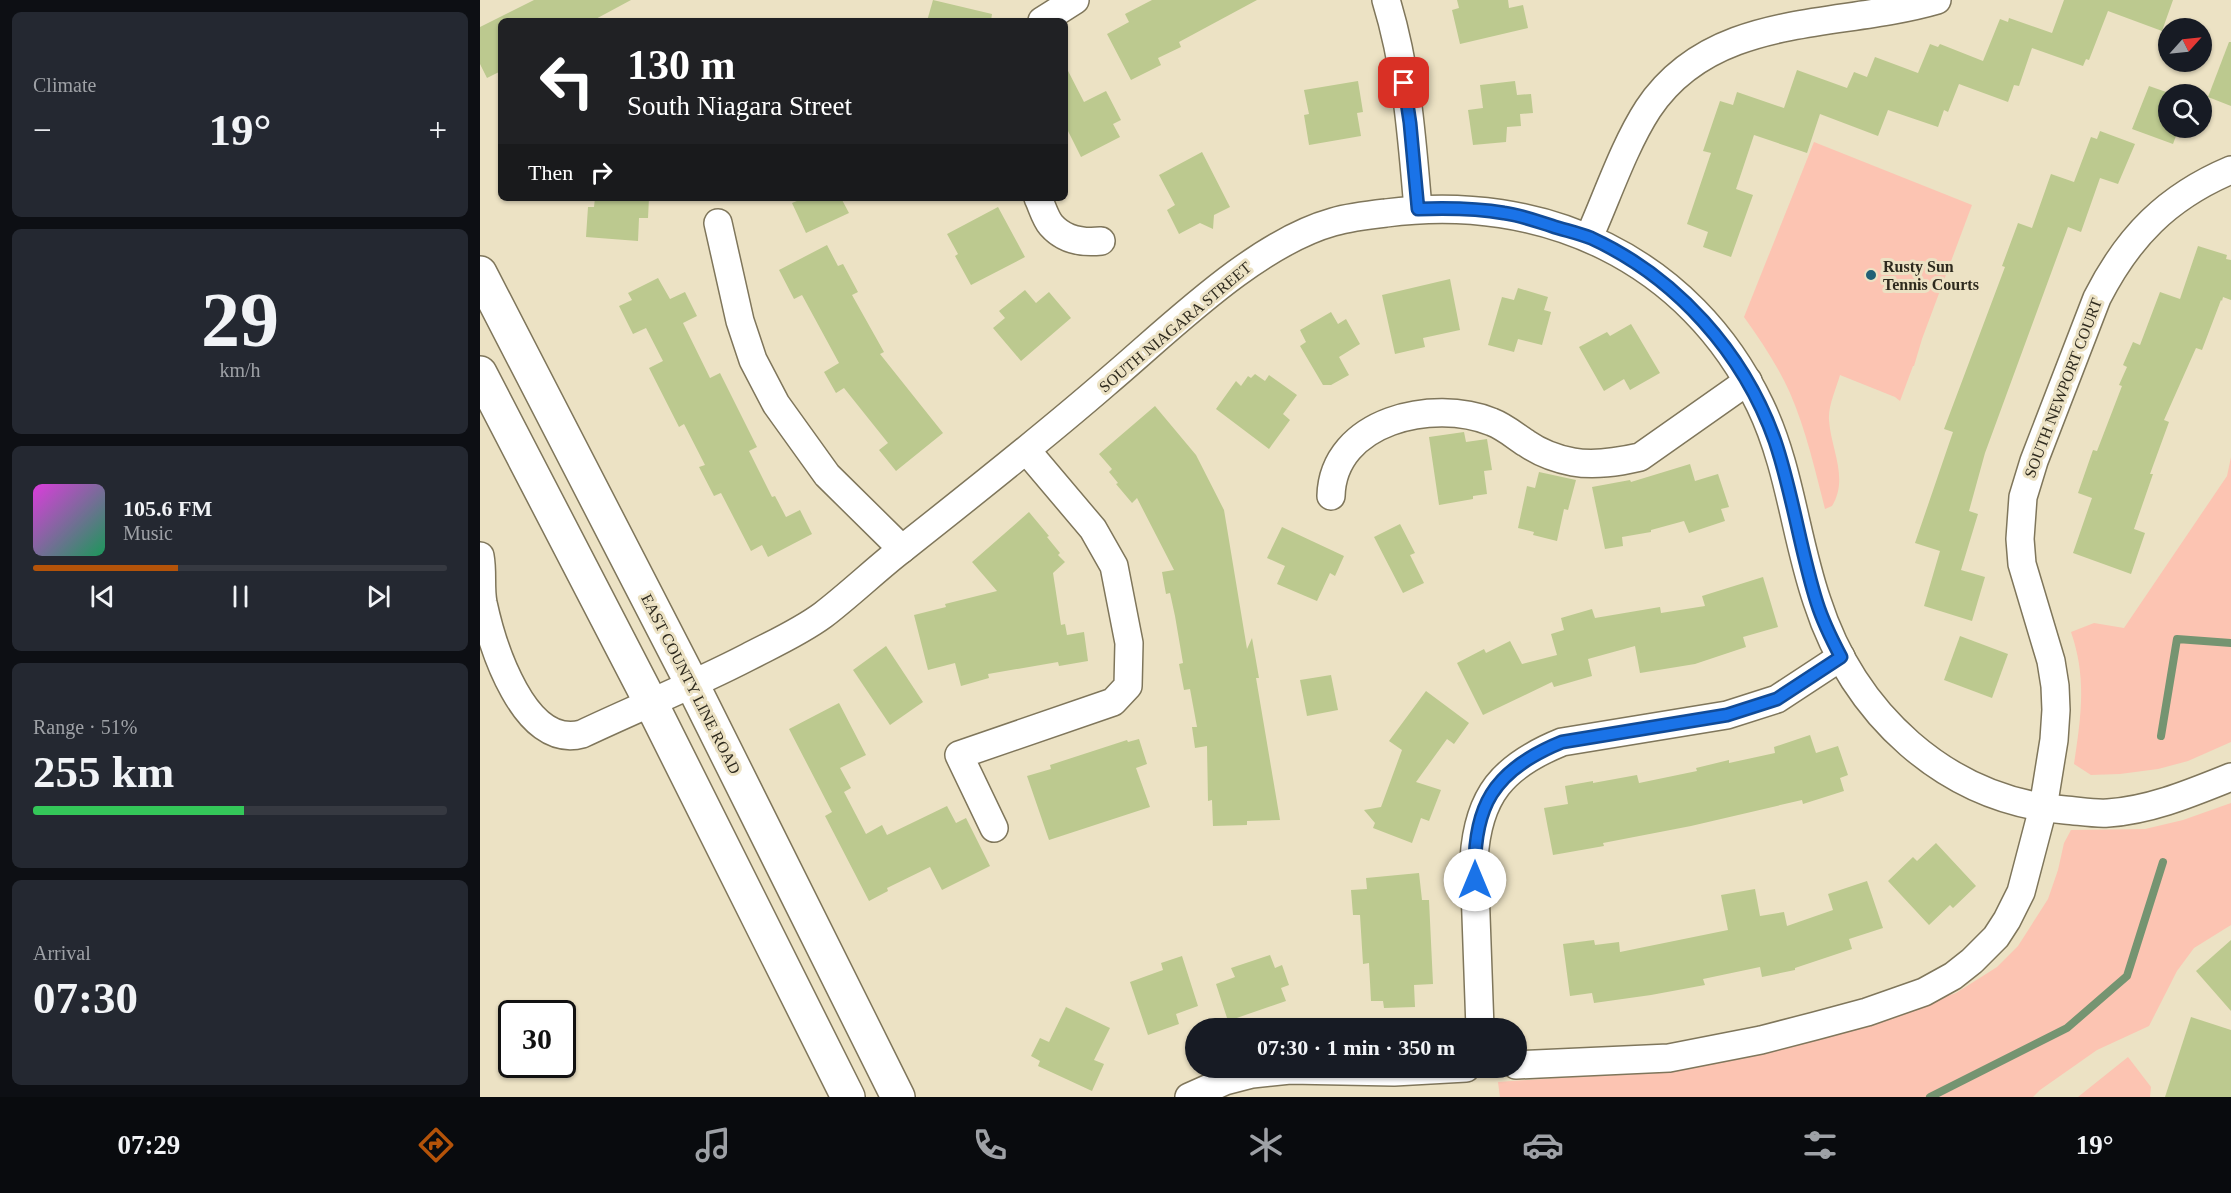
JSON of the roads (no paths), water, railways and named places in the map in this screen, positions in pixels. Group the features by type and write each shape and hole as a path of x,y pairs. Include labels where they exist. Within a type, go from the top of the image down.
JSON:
{"main road":[{"name":"EAST COUNTY LINE ROAD","path":"480,273 693,684 898,1097"},
{"path":"480,373 651,703 848,1097"}],"street":[{"path":"1047,18 1075,0"},
{"path":"1386,0 1401,63 1410,123 1418,209"},
{"path":"1589,237 1635,133 1648,110 1662,90 1695,63 1713,51 1755,33 1905,8 1937,0"},
{"name":"SOUTH NEWPORT COURT","path":"1527,1064 1669,1058 1815,1026 1924,992 1953,976 1996,937 2021,892 2043,808 2054,740 2055,686 2051,661 2024,573 2020,539 2023,497 2034,461 2097,298 2108,276 2132,240 2152,220 2191,190 2231,170"},
{"path":"1039,201 1051,225 1070,239 1084,243 1101,242"},
{"name":"SOUTH NIAGARA STREET","path":"480,556 483,603 497,652 520,698 534,719 544,728 555,734 575,736 693,684 811,623 1027,451 1217,289 1287,241 1330,222 1418,209 1460,208 1505,213 1589,237 1620,253 1654,276 1683,300 1731,354 1763,411 1775,442 1818,605 1841,657 1863,695 1889,728 1916,750 1949,774 1982,790 2013,802 2043,808 2105,813 2165,803 2231,777"},
{"path":"718,223 740,321 753,360 776,404 827,475 902,549"},
{"path":"1330,496 1331,482 1344,455 1359,439 1379,426 1402,417 1432,412 1471,416 1491,422 1556,458 1596,464 1640,457 1748,381"},
{"path":"994,828 959,755 1113,702 1128,686 1129,643 1114,566 1093,529 1027,451"},
{"path":"1480,1018 1474,859 1482,812 1497,784 1537,752 1562,742 1752,709 1777,699 1841,657"},
{"path":"1189,1097 1237,1078"}],"waterway":[{"path":"2161,736 2177,639 2231,643"},
{"path":"1930,1097 2067,1028 2127,976 2163,862"}],"place":[{"name":"Rusty Sun Tennis Courts","path":"1871,275"}]}
